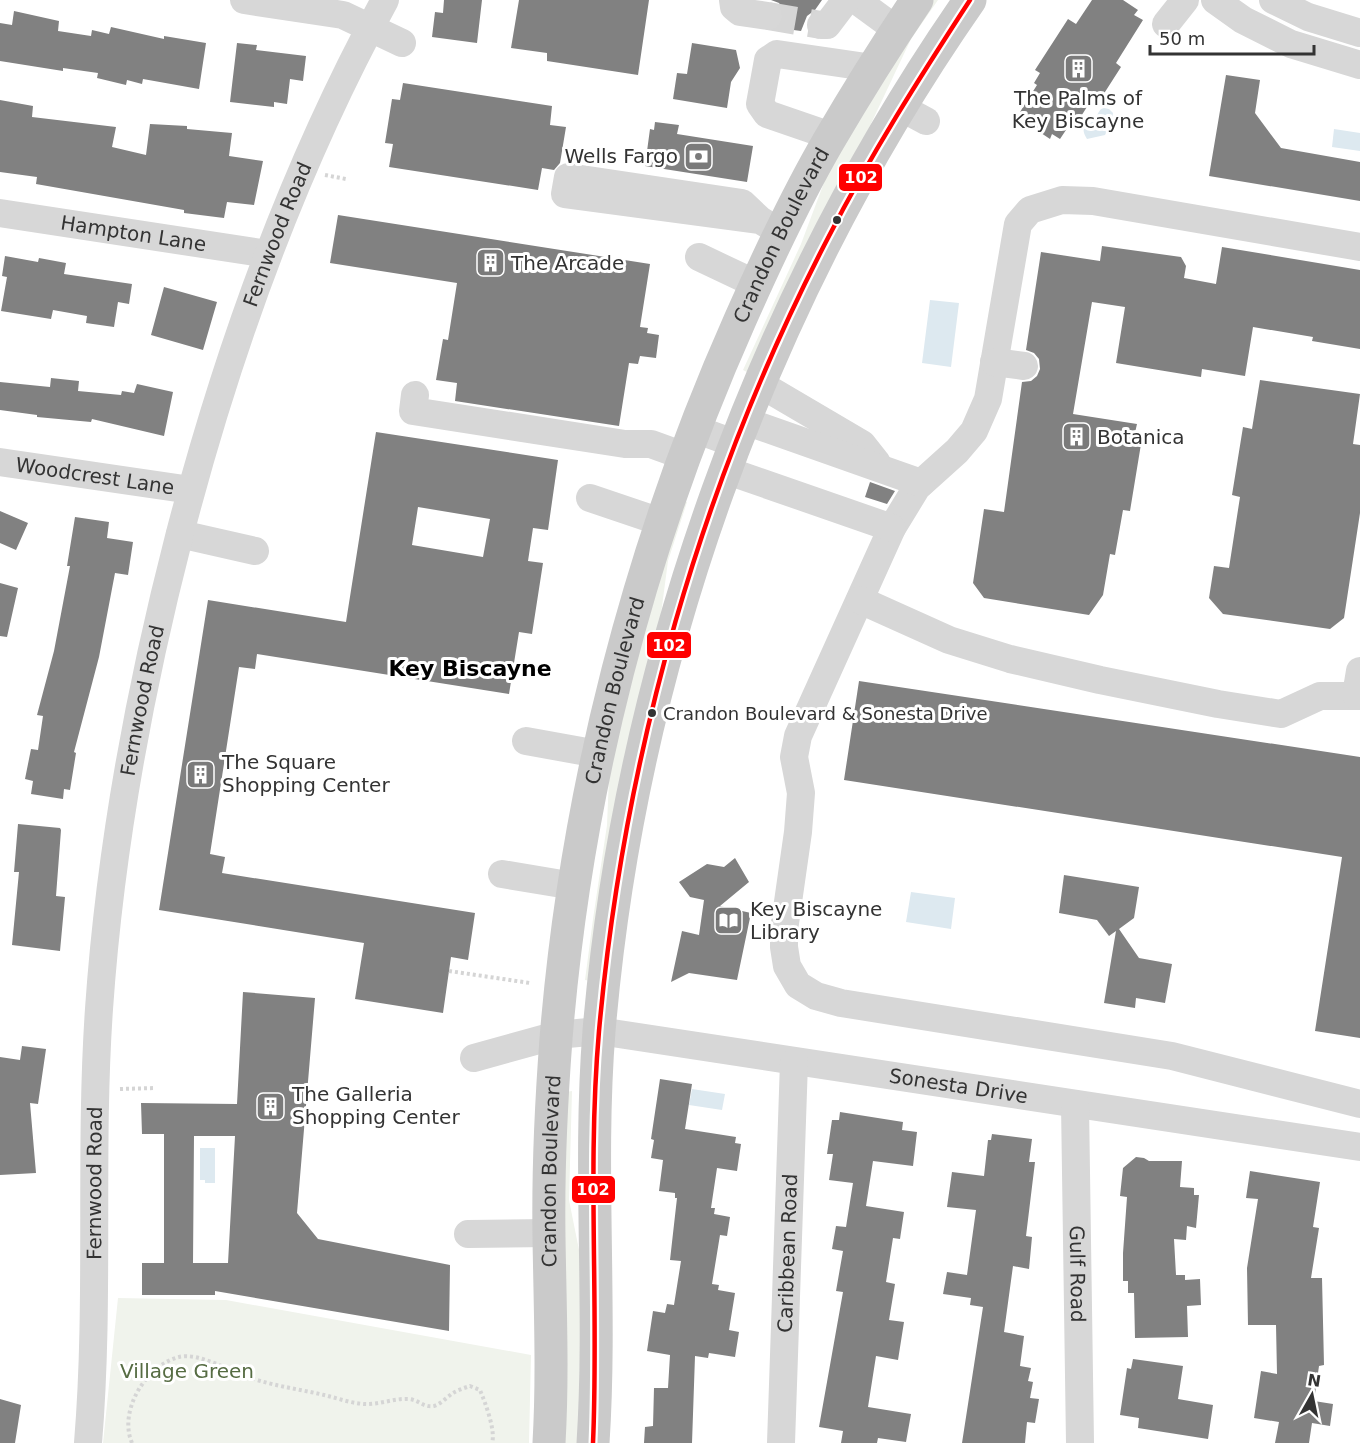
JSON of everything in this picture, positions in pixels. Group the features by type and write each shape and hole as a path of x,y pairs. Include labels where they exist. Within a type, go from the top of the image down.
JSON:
{"main road":[{"name":"Crandon Boulevard","path":"549,1443 551,1346 549,1233 552,1096 557,1035 574,886 598,753 620,658 661,522 718,368 756,284 770,226 831,136 917,0"},
{"name":"Crandon Boulevard","path":"593,1443 596,1337 594,1142 599,1031 611,931 640,765 686,584 735,445 810,272 866,165 913,114 925,64 970,0"}],"street":[{"path":"244,0 343,15 402,42"},
{"name":"Fernwood Road","path":"88,1443 99,1009 105,934 128,769 147,669 191,490 225,377 268,254 320,132 385,0"},
{"path":"734,0 734,7 740,12 768,16"},
{"path":"1166,24 1185,0"},
{"path":"1215,0 1236,28 1360,65"},
{"path":"1274,0 1308,17 1360,33"},
{"path":"838,7 897,30"},
{"path":"831,136 767,114 762,109 760,104 768,60 777,54 873,68"},
{"path":"613,192 742,203 770,226"},
{"path":"1360,247 1325,253 1093,201 1062,200 1030,210 1018,224 988,399 974,431 957,451 917,487 892,528 798,736 794,757 801,793 798,832 784,930 787,966 798,985 816,996 841,1004 1172,1056 1360,1104"},
{"name":"Hampton Lane","path":"0,213 268,254"},
{"path":"699,257 756,284"},
{"path":"994,362 1024,366"},
{"path":"760,384 862,444 882,469"},
{"path":"415,396 413,411 625,444 735,445 882,469 921,483"},
{"path":"735,445 892,528"},
{"name":"Woodcrest Lane","path":"0,462 191,490"},
{"path":"590,498 661,522"},
{"path":"180,534 255,551"},
{"path":"860,600 949,640 1010,659 1218,704 1281,714 1320,696 1359,688"},
{"path":"526,741 598,753"},
{"path":"502,874 574,886"},
{"name":"Sonesta Drive","path":"474,1058 557,1035 599,1031 1360,1147"},
{"name":"Caribbean Road","path":"781,1443 794,1062"},
{"name":"Gulf Road","path":"1075,1104 1080,1443"},
{"path":"468,1234 549,1233"}],"path":[{"path":"449,970 530,983"},
{"path":"96,1090 156,1088"},
{"path":"132,1443 128,1423 133,1400 147,1377 161,1365 181,1356 198,1358 268,1384 353,1403 368,1404 396,1399 412,1399 426,1407 437,1406 454,1392 470,1386 480,1390 494,1438 492,1443"}],"green space":[{"path":"930,0 938,0 911,39 868,130 807,246 749,373 743,370 801,244 834,156"},
{"path":"681,500 687,502 668,561 661,614 591,981 585,980 607,825 609,777 614,740"},
{"path":"572,1091 569,1200 581,1260 579,1443 562,1443 566,1092"},
{"name":"Village Green","path":"118,1298 226,1300 531,1355 529,1443 103,1443"}],"shaded area":[{"path":"1104,108 1113,113 1105,135 1087,139 1085,126 1093,122"},
{"path":"1334,129 1360,133 1360,151 1332,147"},
{"path":"930,300 959,303 951,367 922,363"},
{"path":"911,892 955,898 951,929 906,922"},
{"path":"692,1089 725,1094 722,1110 689,1105"},
{"path":"200,1148 215,1148 215,1183 205,1183 205,1180 200,1180"}],"building":[{"path":"444,0 482,0 477,43 432,37 435,12 443,13"},
{"path":"519,0 649,0 638,75 547,61 547,53 511,48"},
{"path":"771,0 822,0 807,16 801,31 779,28 784,19 783,10 779,3"},
{"name":"The Palms of Key Biscayne","path":"1092,0 1123,0 1138,10 1134,15 1143,20 1116,63 1121,67 1096,106 1090,102 1080,118 1076,115 1060,139 1052,134 1050,139 1023,121 1026,115 1020,112 1037,85 1034,83 1040,73 1035,70 1068,19 1076,24"},
{"path":"14,11 59,21 58,31 91,36 92,30 109,34 111,27 164,39 164,36 206,43 199,89 143,79 142,84 127,80 126,85 97,78 98,73 63,68 63,71 0,61 0,23 12,25"},
{"path":"237,43 257,45 256,50 306,56 303,81 290,79 287,104 274,102 274,107 230,102"},
{"path":"692,43 736,50 740,68 731,82 727,108 673,99 677,73 687,74"},
{"path":"1226,75 1260,80 1255,113 1281,148 1360,162 1360,201 1209,176"},
{"path":"403,83 552,106 550,125 566,127 560,163 554,170 542,168 538,190 389,167 393,144 385,143 392,99 400,100"},
{"path":"0,100 33,106 32,117 116,127 112,147 146,155 150,124 187,126 187,129 232,133 229,156 263,161 254,205 227,202 224,218 184,213 184,210 36,184 37,177 0,172"},
{"name":"Wells Fargo","path":"655,122 679,125 677,134 753,146 747,182 645,166 650,129 654,130"},
{"path":"338,215 650,264 640,327 648,328 647,333 659,335 656,358 640,356 638,364 629,363 619,426 455,401 457,383 436,380 443,339 448,340 457,283 330,263"},
{"name":"Botanica","path":"1102,246 1181,257 1186,266 1184,278 1216,284 1222,247 1360,270 1360,349 1312,341 1313,337 1253,327 1245,376 1202,369 1201,377 1116,363 1125,307 1092,302 1073,414 1137,424 1134,437 1142,438 1130,511 1123,510 1115,555 1110,554 1103,595 1089,615 984,598 973,583 984,509 1004,512 1022,382 1031,381 1040,369 1039,359 1034,353 1026,350 1041,252 1100,261"},
{"path":"5,256 38,262 39,258 66,263 64,274 132,284 129,304 118,302 114,327 86,323 87,316 53,310 51,319 1,311 7,277 2,276"},
{"path":"164,287 217,302 203,350 151,335"},
{"path":"51,378 79,381 78,391 121,395 122,391 134,393 137,384 173,392 164,436 92,419 91,422 37,417 37,415 0,410 0,382 50,387"},
{"path":"1260,380 1360,394 1353,444 1360,445 1360,513 1344,618 1330,629 1223,614 1209,598 1214,566 1229,568 1240,497 1232,495 1243,427 1252,429"},
{"path":"376,432 558,460 548,530 533,528 528,561 543,563 532,634 519,632 509,694 257,654 255,669 239,667 210,854 225,857 222,873 475,913 468,960 451,957 443,1013 355,999 364,943 159,910 208,600 346,622","holes":["418,507 490,519 483,557 412,545"]},
{"path":"870,482 895,491 887,504 865,497"},
{"path":"0,511 28,523 16,550 0,543"},
{"path":"75,517 109,522 107,538 133,542 128,575 115,573 99,657 74,752 76,753 70,790 64,789 63,799 31,794 33,781 25,779 31,749 38,750 43,716 37,715 54,651 70,566 67,566"},
{"path":"0,583 18,588 7,637 0,636"},
{"path":"859,681 1360,757 1360,1038 1315,1031 1342,857 844,780"},
{"path":"18,824 60,828 61,830 56,896 65,897 60,951 12,945 19,872 14,872"},
{"name":"Key Biscayne Library","path":"735,858 749,882 720,906 751,913 737,980 689,973 671,982 682,931 699,935 704,900 690,897 679,882 707,864 724,867"},
{"path":"1064,875 1139,887 1134,918 1119,929 1139,958 1172,964 1165,1003 1136,998 1135,1008 1104,1003 1116,931 1109,936 1097,920 1059,913"},
{"name":"The Galleria Shopping Center","path":"243,992 315,998 297,1213 318,1239 450,1265 449,1331 215,1291 215,1295 142,1295 142,1263 164,1263 164,1134 142,1134 141,1103 237,1104","holes":["194,1136 235,1136 228,1263 193,1263"]},
{"path":"22,1046 46,1049 38,1104 30,1103 36,1173 0,1175 0,1057 20,1060"},
{"path":"660,1079 692,1084 685,1129 736,1137 735,1143 741,1144 737,1171 717,1168 711,1208 715,1208 714,1214 730,1217 727,1236 720,1235 712,1284 719,1285 718,1290 735,1293 729,1330 739,1332 735,1357 709,1353 708,1358 695,1356 692,1443 644,1443 645,1427 653,1426 654,1388 668,1388 670,1355 647,1351 653,1311 665,1313 667,1304 674,1305 681,1261 670,1260 677,1198 675,1198 675,1193 659,1191 663,1160 651,1158 654,1140 651,1139"},
{"path":"840,1112 903,1122 902,1130 917,1132 913,1166 873,1161 866,1206 904,1212 900,1239 893,1238 886,1282 895,1284 889,1320 904,1322 898,1360 876,1356 868,1407 911,1414 906,1442 878,1438 877,1443 841,1443 843,1431 819,1427 843,1292 836,1291 843,1251 832,1249 836,1226 846,1227 853,1183 829,1180 833,1154 827,1154 832,1120 839,1120"},
{"path":"992,1134 1032,1139 1029,1162 1035,1162 1026,1236 1032,1237 1029,1269 1013,1266 1004,1332 1024,1336 1020,1366 1031,1368 1028,1381 1033,1382 1030,1398 1039,1399 1035,1423 1027,1422 1025,1443 962,1443 983,1307 970,1305 971,1298 943,1294 947,1272 967,1275 976,1210 947,1207 952,1172 984,1176 988,1140 991,1140"},
{"path":"1136,1157 1149,1161 1182,1161 1180,1187 1194,1188 1194,1195 1199,1195 1196,1228 1187,1226 1186,1240 1174,1239 1176,1275 1185,1275 1185,1280 1200,1279 1201,1305 1187,1306 1188,1337 1135,1338 1134,1293 1128,1293 1128,1281 1123,1281 1127,1197 1120,1196 1123,1168"},
{"path":"1250,1171 1320,1182 1313,1227 1319,1228 1311,1278 1322,1278 1324,1365 1319,1366 1314,1401 1333,1404 1330,1426 1312,1423 1309,1443 1275,1443 1279,1422 1254,1418 1261,1371 1277,1374 1276,1325 1248,1325 1247,1268 1258,1199 1246,1198"},
{"path":"1133,1359 1183,1366 1178,1399 1213,1405 1208,1439 1138,1428 1139,1418 1120,1415 1127,1368 1131,1369"},
{"path":"0,1399 21,1405 15,1443 0,1443"}],"tunnel":[{"path":"768,16 821,25"}],"transit line":[{"name":"102","path":"593,1443 595,1340 593,1185 599,1031 611,928 627,825 649,723 675,622 707,522 743,425 783,329 862,175 914,87 970,0"}],"place":[{"name":"The Palms of Key Biscayne","path":"1078,68"},
{"name":"Wells Fargo","path":"699,156"},
{"name":"The Arcade","path":"490,263"},
{"name":"Botanica","path":"1076,437"},
{"name":"Crandon Boulevard & Sonesta Drive","path":"652,713"},
{"name":"The Square Shopping Center","path":"201,774"},
{"name":"Key Biscayne Library","path":"729,920"},
{"name":"The Galleria Shopping Center","path":"271,1106"}],"district":[{"name":"Key Biscayne","path":"470,668"}]}
